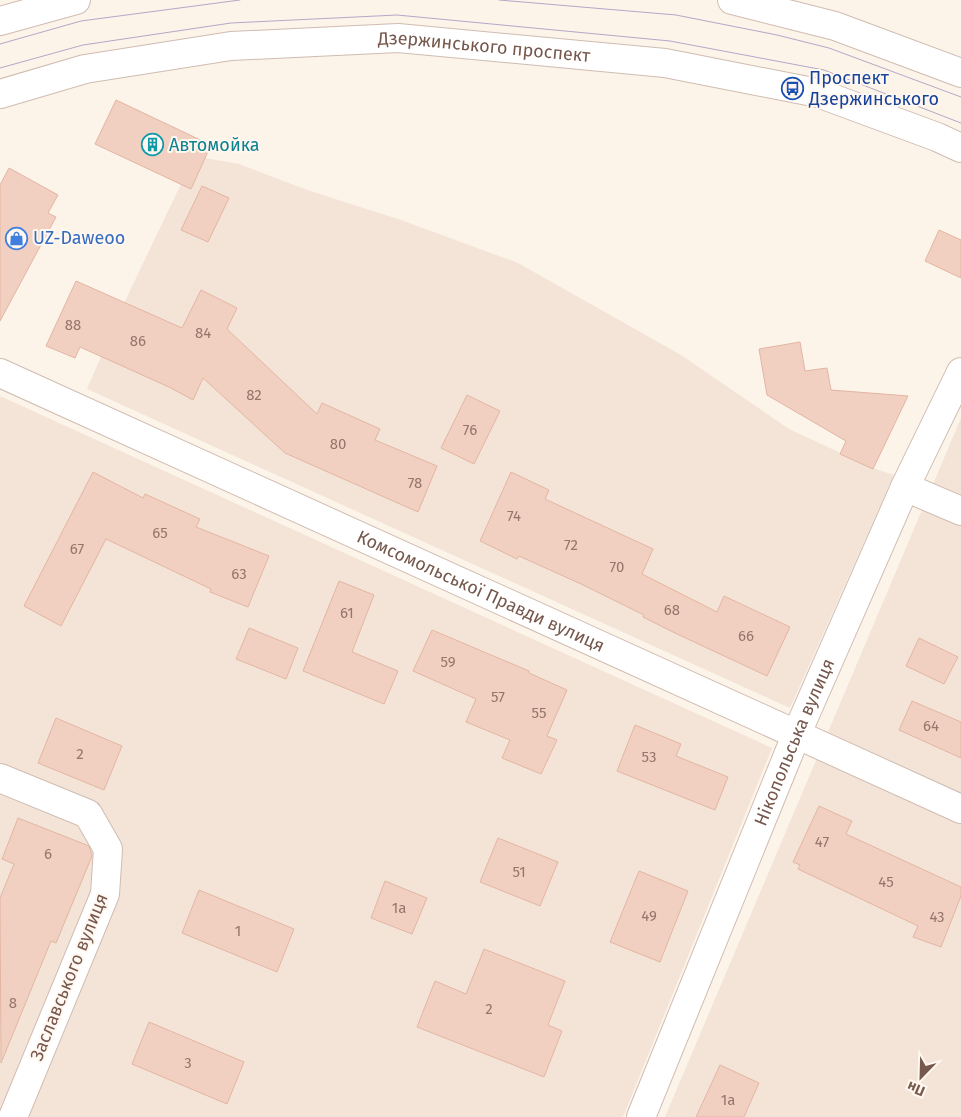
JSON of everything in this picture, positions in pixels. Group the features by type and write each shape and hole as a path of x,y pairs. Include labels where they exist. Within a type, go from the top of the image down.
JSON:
{"street":[{"path":"0,21 76,0"},
{"path":"732,0 836,26 961,73"},
{"name":"Дзержинського проспект","path":"0,94 85,69 232,46 398,38 665,63 818,93 937,137 961,148"},
{"name":"Нікопольська вулиця","path":"641,1117 797,733 905,487 961,372"},
{"name":"Комсомольської Правди вулиця","path":"0,373 961,809"},
{"path":"905,487 961,511"},
{"name":"Заславського вулиця","path":"0,778 88,814 108,849 105,894 13,1117"}],"shaded area":[{"path":"205,158 239,164 307,190 401,220 518,263 681,355 789,429 873,468 894,475 790,708 87,389 126,299 181,184 191,189"},
{"path":"0,396 772,748 623,1117 0,1117"},
{"path":"961,418 961,1117 665,1117"}],"building":[{"name":"Автомойка","path":"116,100 211,145 191,189 95,144"},
{"name":"UZ-Daweoo","path":"9,168 58,195 48,213 56,217 0,321 0,185"},
{"path":"202,186 229,198 208,242 181,230"},
{"path":"939,230 961,240 961,278 925,261"},
{"path":"76,281 182,328 201,290 237,308 227,329 317,414 322,403 380,429 375,440 437,466 418,512 285,453 203,378 193,400 169,387 80,347 75,358 46,346"},
{"path":"800,342 805,371 827,368 831,390 908,396 873,469 840,454 846,441 767,395 759,349"},
{"path":"467,395 500,411 474,464 441,448"},
{"path":"93,472 143,498 145,494 200,519 196,527 269,556 248,607 210,592 211,589 106,539 61,626 24,606"},
{"path":"511,472 549,490 545,499 653,549 642,574 717,612 724,596 790,627 767,676 677,634 643,617 644,615 581,584 519,556 517,559 480,541"},
{"path":"339,581 374,595 352,652 398,671 384,704 303,671"},
{"path":"249,628 298,648 286,679 236,659"},
{"path":"432,630 529,671 529,673 567,690 547,736 557,740 541,774 502,758 510,740 466,722 476,699 413,671"},
{"path":"919,638 958,657 944,684 906,666"},
{"path":"912,701 961,722 961,758 899,730"},
{"path":"56,718 122,746 104,790 38,763"},
{"path":"635,725 681,744 676,756 728,777 715,810 617,771"},
{"path":"819,806 852,821 846,834 961,887 961,896 941,947 913,937 918,926 798,869 800,865 793,862"},
{"path":"18,818 89,846 92,856 56,943 51,941 1,1063 0,898 14,864 2,859"},
{"path":"498,838 558,862 540,906 480,882"},
{"path":"639,871 688,891 660,962 610,942"},
{"path":"385,881 427,898 412,934 371,918"},
{"path":"199,890 294,929 277,972 182,933"},
{"path":"484,949 565,981 548,1025 562,1031 544,1077 417,1027 435,981 466,994"},
{"path":"149,1022 244,1062 227,1104 132,1064"},
{"path":"720,1065 759,1083 744,1117 696,1117"}],"tram line":[{"path":"0,44 81,21 240,0"},
{"path":"499,0 676,15 777,35 829,48 961,97"},
{"path":"0,68 83,45 231,23 397,15 670,41 824,70 961,123"}],"place":[{"name":"Проспект Дзержинського","path":"793,88"},
{"name":"Автомойка","path":"153,145"},
{"name":"UZ-Daweoo","path":"17,238"}]}
